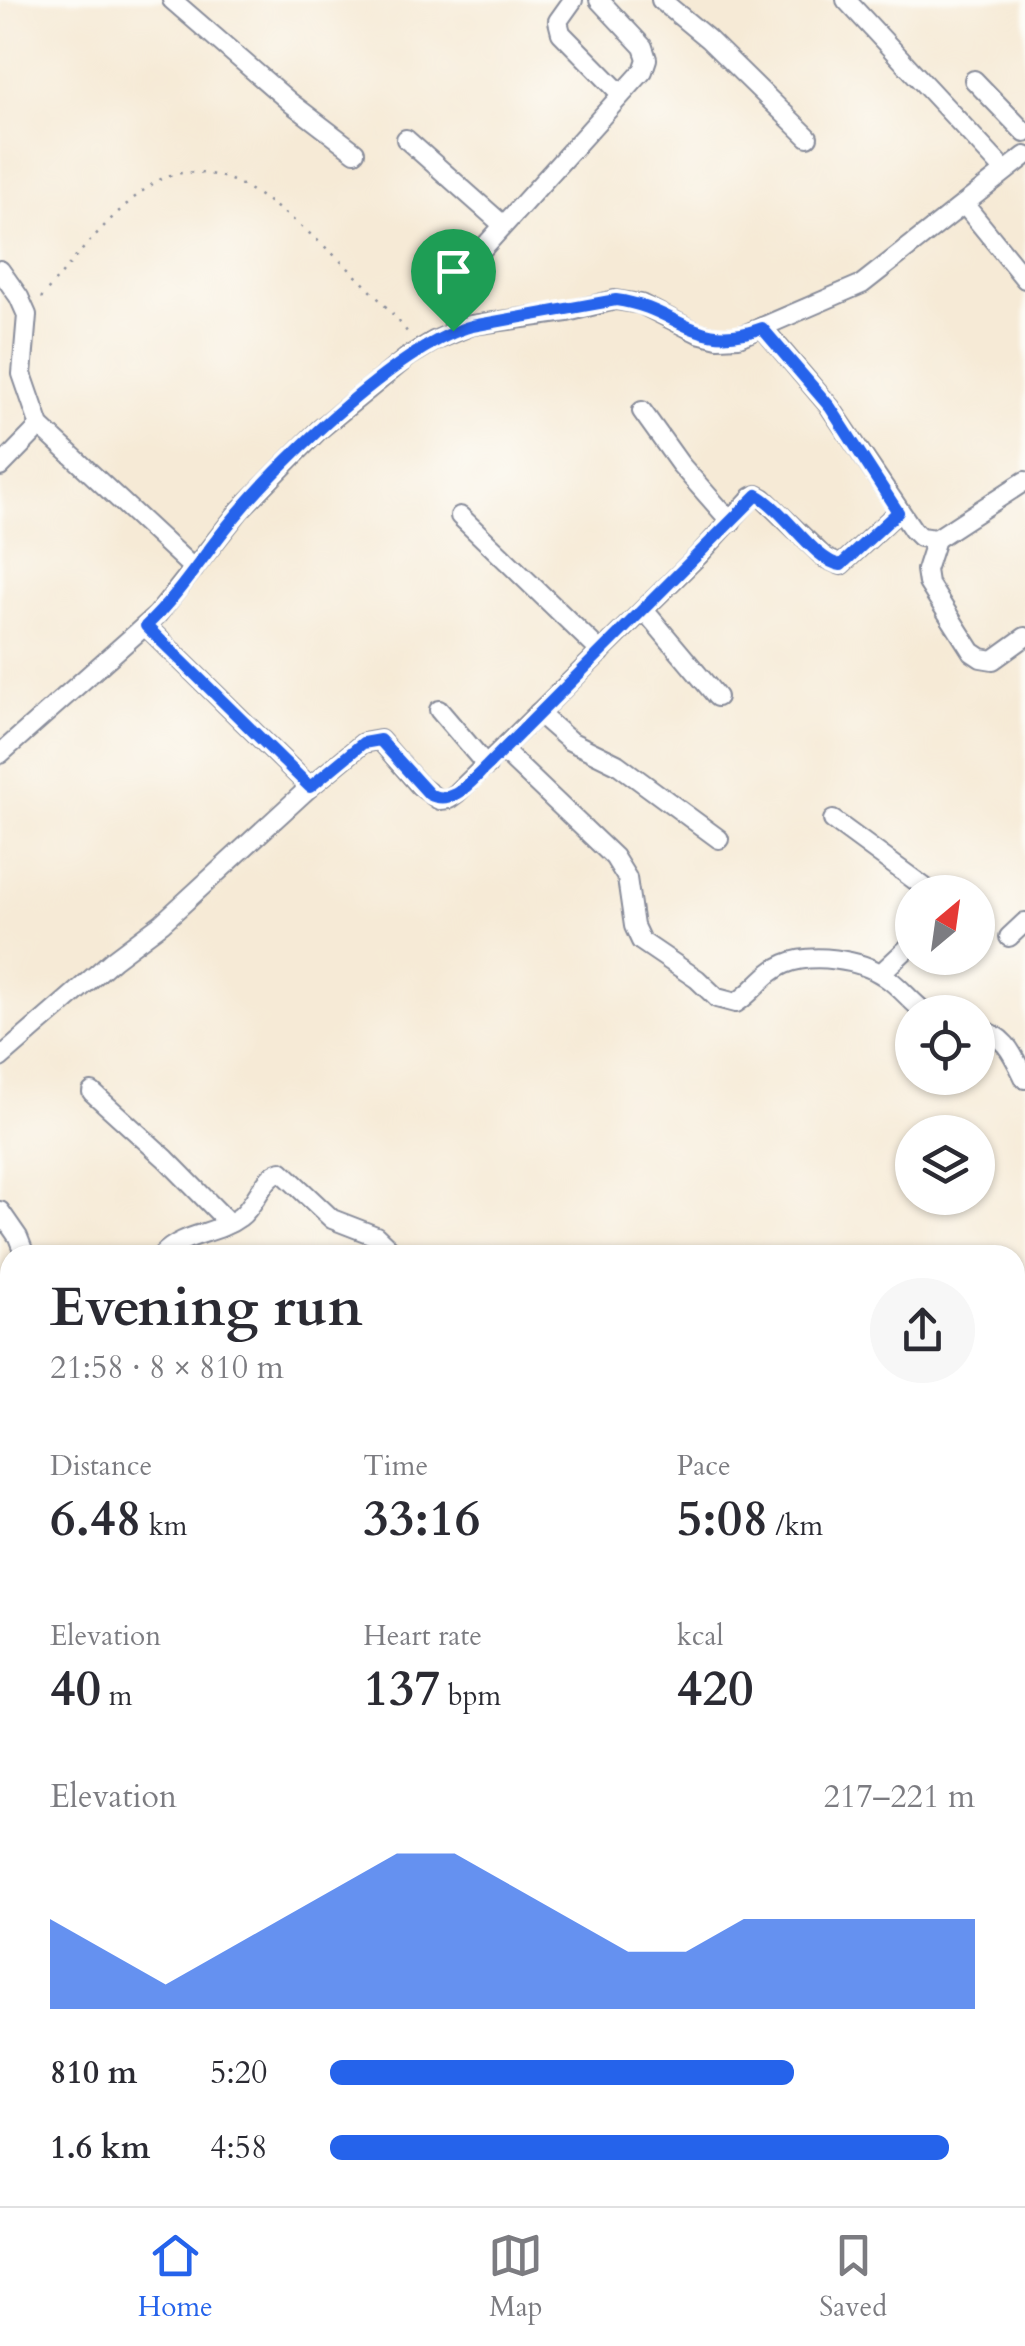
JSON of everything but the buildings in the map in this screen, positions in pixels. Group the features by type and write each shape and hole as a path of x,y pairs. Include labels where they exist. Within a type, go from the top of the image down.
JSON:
{"street":[{"path":"172,0 252,71 355,152"},
{"path":"573,0 558,21 562,32 621,94"},
{"path":"453,331 456,290 467,266 643,71 647,59 642,47 598,0"},
{"path":"660,0 708,39 808,136"},
{"path":"846,0 1005,171"},
{"path":"974,80 1025,133"},
{"path":"406,139 502,224"},
{"path":"0,754 146,626 240,510 297,452 420,349 453,331 616,300 641,304 698,333 718,338 739,336 862,284 1025,156"},
{"path":"964,204 1025,279"},
{"path":"0,270 20,296 27,315 22,374 40,426 194,569"},
{"path":"762,328 830,407 898,512 920,536 936,540"},
{"path":"642,411 680,464 731,522"},
{"path":"0,466 40,426"},
{"path":"1025,481 936,540 926,570 928,583 972,652 980,658 993,660 1025,638"},
{"path":"0,1058 114,959 162,924 310,787 370,740 380,740 387,746 420,786 439,800 449,799 487,766 757,495 782,514 825,558 841,565 898,512"},
{"path":"460,516 601,652"},
{"path":"644,610 717,696"},
{"path":"146,626 310,787"},
{"path":"439,710 487,766"},
{"path":"538,712 570,742 617,764 719,838"},
{"path":"502,750 614,857 627,878 634,926 641,940 717,998 736,1002 751,994 783,964 804,959 843,962 881,973 906,995"},
{"path":"832,820 908,875"},
{"path":"1009,937 1025,922"},
{"path":"881,973 895,960"},
{"path":"995,1035 1012,1052 1025,1079"},
{"path":"92,1092 229,1223"},
{"path":"176,1245 248,1211 270,1177 281,1171 332,1219 376,1236 385,1245"},
{"path":"0,1211 22,1245"}],"path":[{"path":"27,315 140,195 162,178 203,174 228,178 256,193 299,226 358,278 420,349"}],"route":[{"path":"616,300 641,304 698,333 718,338 762,328 830,407 898,512 841,565 825,558 763,498 752,497 698,556 449,799 439,800 429,794 380,740 363,743 310,787 146,626 274,474 409,356 453,331 616,300"}]}
